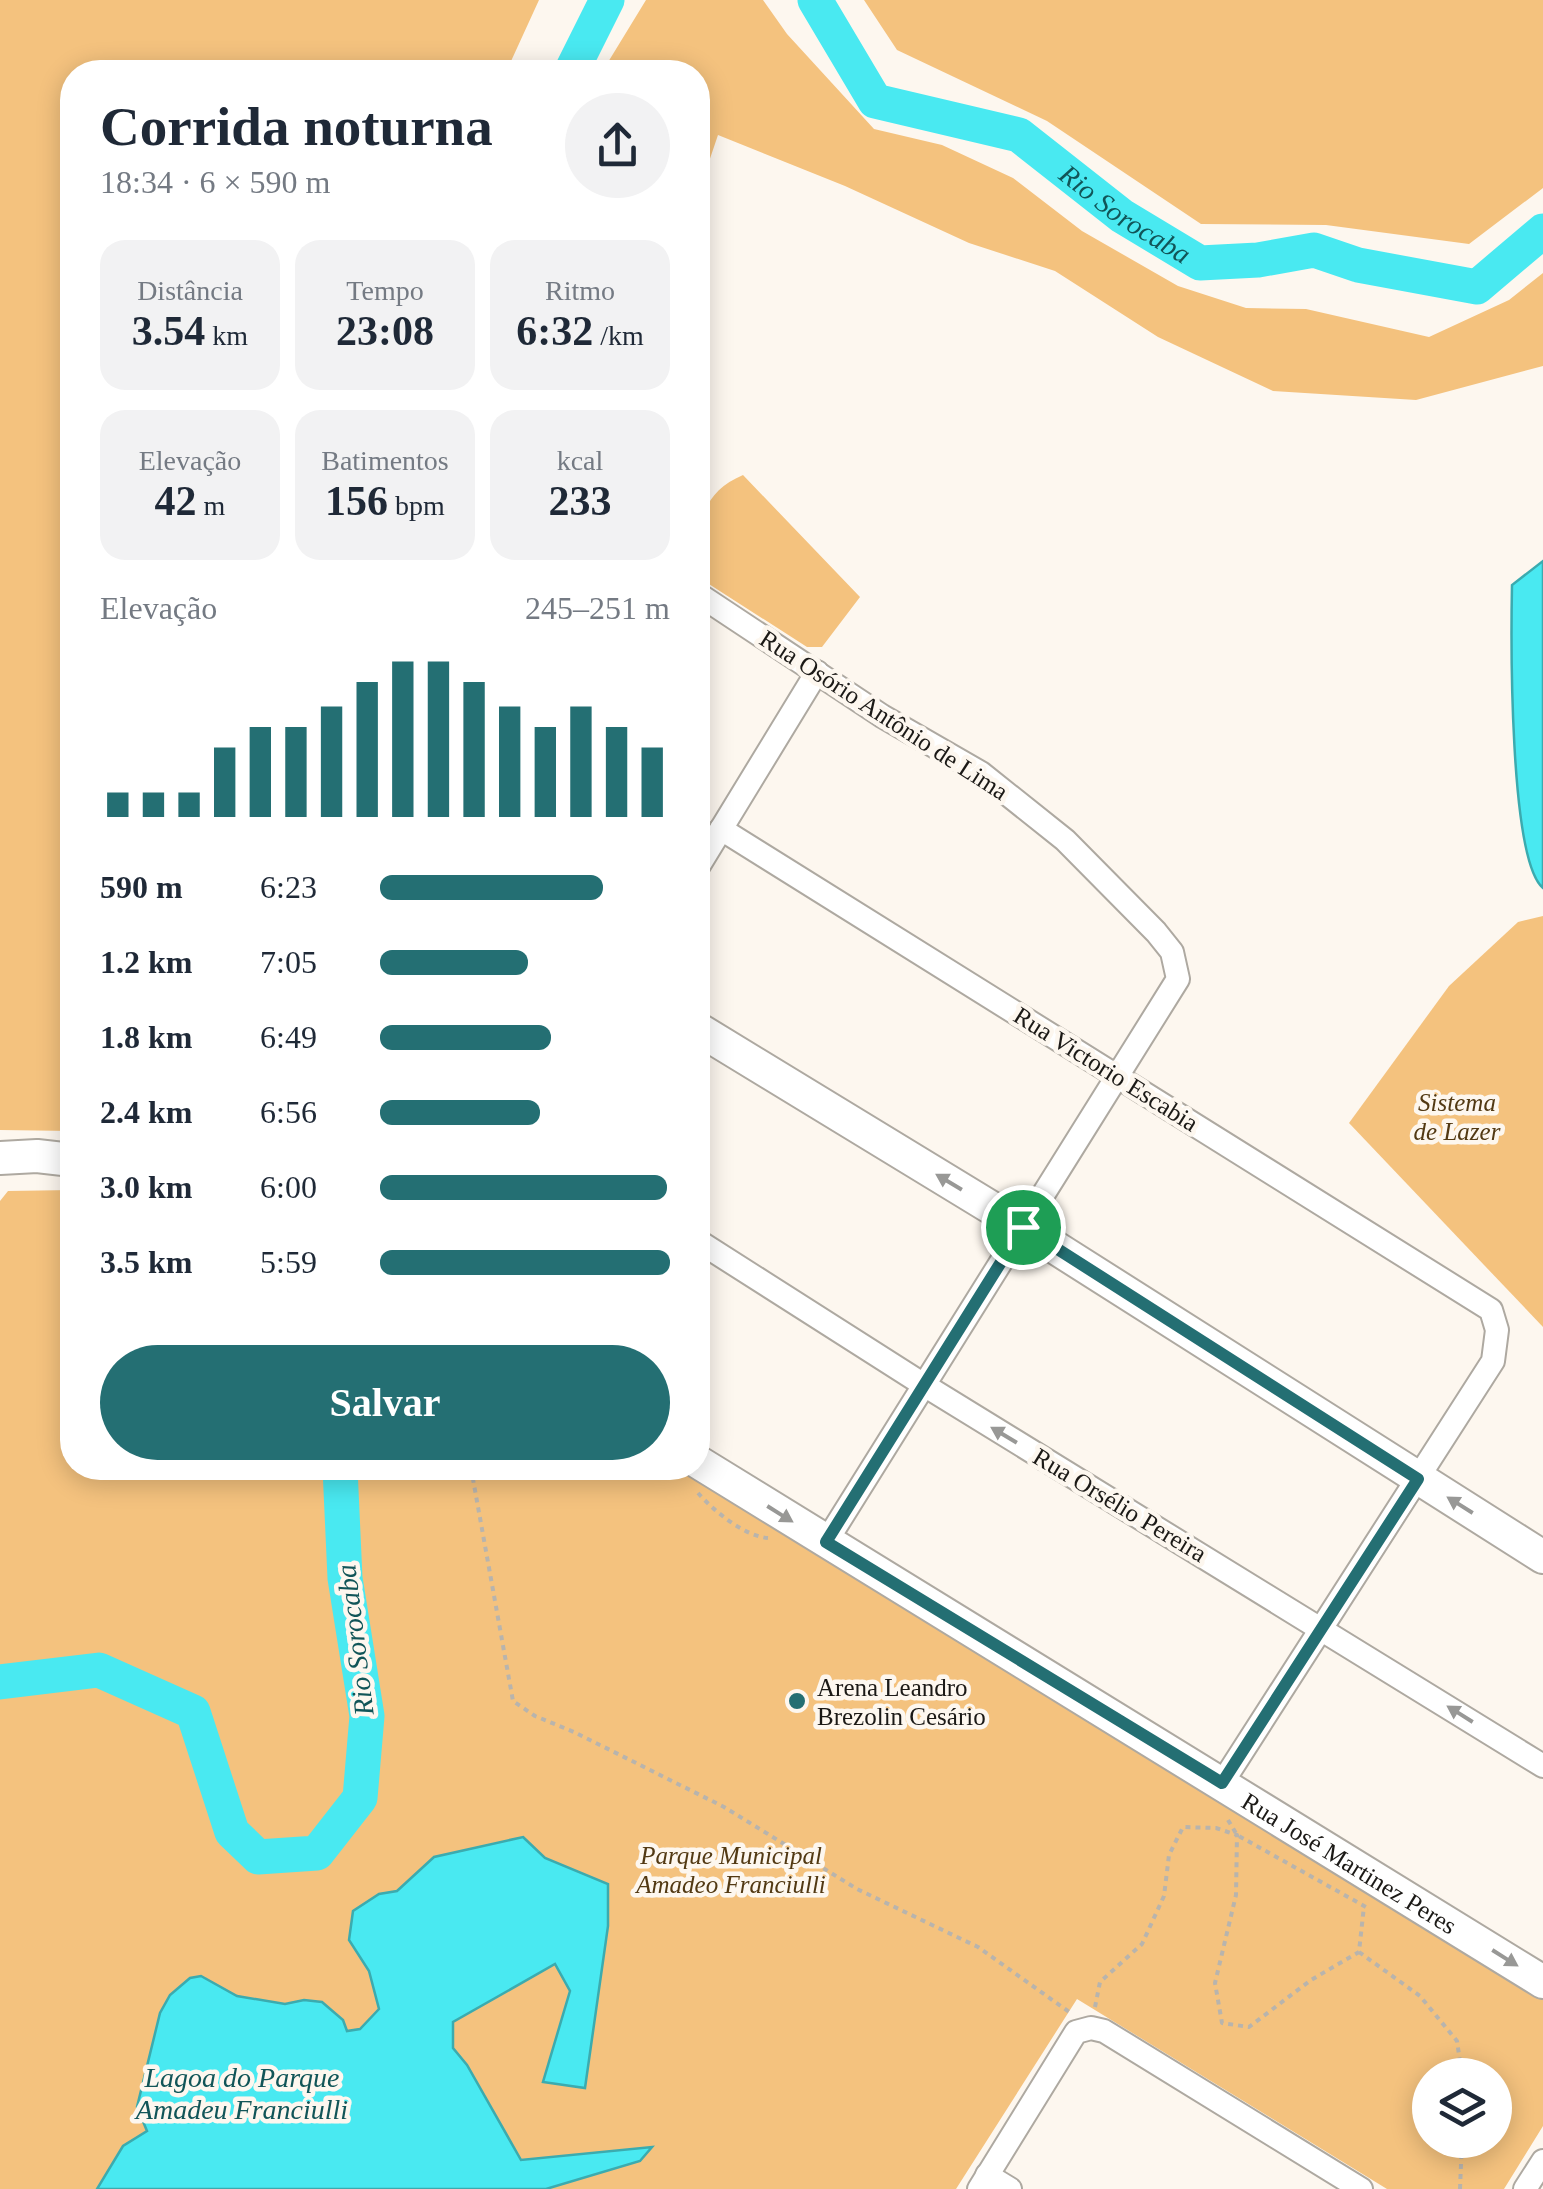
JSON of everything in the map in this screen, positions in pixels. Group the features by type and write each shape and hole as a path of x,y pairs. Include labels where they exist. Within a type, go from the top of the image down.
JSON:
{"main road":[{"path":"710,1036 1023,1227 1543,1556"},
{"path":"0,1158 60,1159"},
{"name":"Rua José Martinez Peres","path":"710,1470 1543,1982"}],"street":[{"name":"Rua Osório Antônio de Lima","path":"710,602 882,716 981,774 1065,840 1156,932 1172,952 1178,979 1118,1076"},
{"path":"710,846 817,672"},
{"name":"Rua Victorio Escabia","path":"720,828 1491,1310 1497,1330 1494,1361 1418,1479"},
{"path":"826,1542 1118,1076"},
{"name":"Rua Orsélio Pereira","path":"710,1249 924,1386 1543,1766"},
{"path":"1222,1783 1418,1479"},
{"path":"1010,2189 983,2182 1076,2032 1090,2028 1104,2030 1361,2189"},
{"path":"1525,2189 1543,2161"}],"path":[{"path":"474,1480 512,1701 534,1716 724,1806 857,1889 978,1948 1090,2028 1100,1982 1142,1944 1164,1896 1169,1855 1183,1827 1216,1828 1237,1836 1236,1895 1215,1982 1222,2023 1249,2027 1312,1980 1359,1952"},
{"path":"1359,1952 1364,1906"},
{"path":"1359,1952 1420,1996 1457,2041 1460,2058"},
{"path":"1460,2189 1461,2158"}],"green space":[{"path":"0,0 539,0 512,60 60,60 60,1131 0,1130"},
{"path":"646,0 763,0 787,34 874,129 942,145 1013,178 1082,231 1178,286 1246,308 1306,309 1429,337 1509,300 1543,273 1543,366 1416,400 1273,391 1158,337 1055,271 969,243 845,186 718,135 710,159 710,60 609,60"},
{"path":"864,0 1543,0 1543,188 1469,244 1326,225 1201,224 1047,121 897,50"},
{"path":"743,475 860,597 822,647 807,647 710,585 710,501 728,483"},
{"name":"Sistema de Lazer","path":"1543,916 1543,1327 1349,1123 1449,986 1518,922"},
{"name":"Parque Municipal Amadeo Franciulli","path":"60,1190 60,1480 710,1479 1543,1993 1543,2126 1504,2189 1387,2189 1077,1999 956,2189 0,2189 0,1201 8,1191"}],"water":[{"path":"1543,561 1543,888 1532,869 1518,793 1512,585"},
{"name":"Lagoa do Parque Amadeu Franciulli","path":"523,1837 545,1858 608,1884 608,1926 585,2088 543,2082 570,1991 555,1964 453,2022 453,2048 467,2065 521,2160 652,2147 640,2161 546,2189 97,2189 123,2146 147,2131 137,2107 160,2013 170,1995 190,1978 201,1976 237,1996 285,2004 322,2002 343,2020 347,2031 360,2029 379,2009 369,1971 349,1940 353,1911 379,1894 397,1891 434,1857"}],"waterway":[{"name":"Rio Sorocaba","path":"577,60 607,0"},
{"name":"Rio Sorocaba","path":"815,0 875,101 1019,135 1122,216 1200,263 1258,260 1314,250 1358,265 1477,287 1543,231"},
{"name":"Rio Sorocaba","path":"0,1682 99,1670 193,1712 232,1832 258,1857 317,1853 360,1798 367,1716 345,1578 341,1480"}],"place":[{"name":"Arena Leandro Brezolin Cesário","path":"797,1701"}],"route":[{"path":"1023,1227 1418,1479 1222,1783 826,1542 1023,1227"}]}
